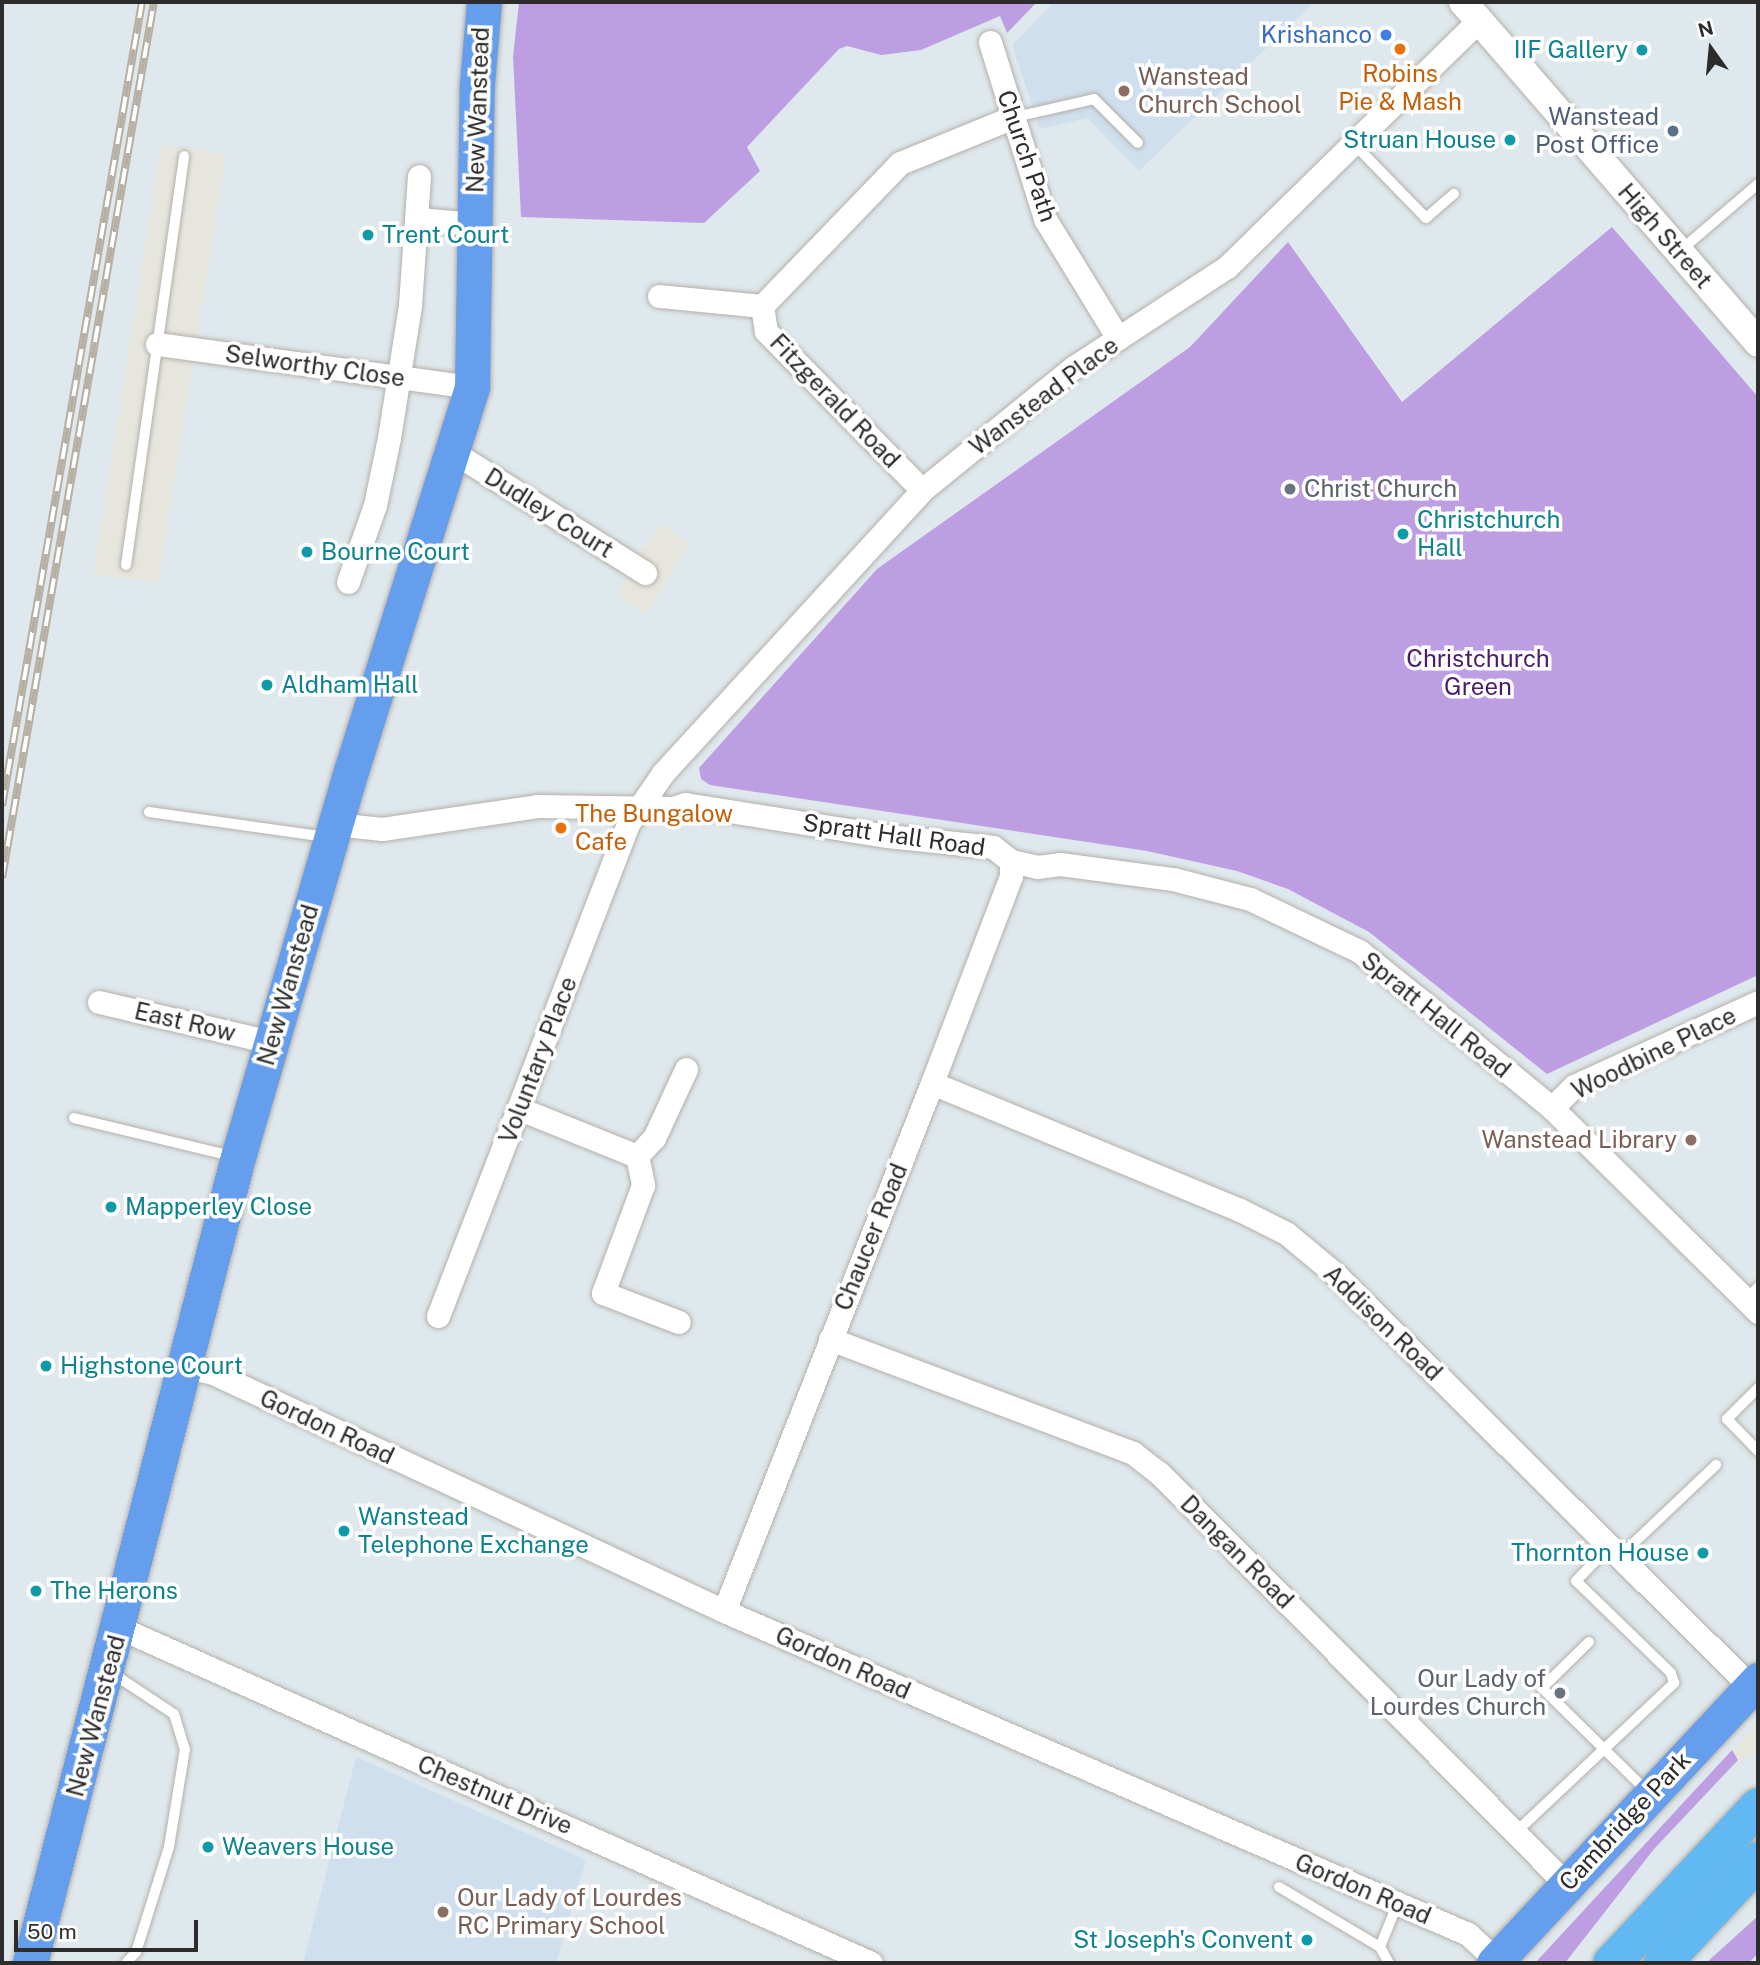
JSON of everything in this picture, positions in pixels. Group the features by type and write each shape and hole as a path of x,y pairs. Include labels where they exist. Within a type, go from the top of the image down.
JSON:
{"highway":[{"path":"1611,1963 1758,1806"},
{"path":"1662,1963 1758,1860"}],"main road":[{"name":"New Wanstead","path":"33,1963 187,1367 238,1157 333,831 472,387 477,273 473,224 484,2"},
{"name":"Cambridge Park","path":"1495,1962 1755,1684"}],"street":[{"name":"Wanstead Place","path":"640,805 663,773 922,490 1047,387 1227,267 1354,144 1471,11"},
{"name":"High Street","path":"1471,11 1758,343"},
{"name":"Church Path","path":"990,42 1011,118 1045,219 1118,338"},
{"name":"Fitzgerald Road","path":"762,306 900,163 1011,118"},
{"path":"348,582 375,505 410,306 419,219 419,176"},
{"path":"419,219 473,224"},
{"name":"Fitzgerald Road","path":"659,296 762,306"},
{"name":"Fitzgerald Road","path":"762,306 766,331 922,490"},
{"name":"Selworthy Close","path":"157,344 472,387"},
{"name":"Dudley Court","path":"453,452 645,573"},
{"name":"Spratt Hall Road","path":"333,831 382,828 537,806 640,805 673,808 685,804 887,836 993,847 1011,861 1050,868 1060,864 1173,879 1250,899 1297,918 1359,951 1552,1108 1754,1300"},
{"name":"Voluntary Place","path":"438,1316 628,824 640,805"},
{"name":"Chaucer Road","path":"724,1611 932,1083 1011,876 1011,861"},
{"name":"East Row","path":"99,1002 271,1042"},
{"name":"Woodbine Place","path":"1552,1108 1574,1086 1758,1002"},
{"path":"637,1156 654,1138 686,1069"},
{"name":"Addison Road","path":"932,1083 1238,1209 1286,1233 1344,1283 1614,1552 1755,1684"},
{"path":"520,1109 637,1156"},
{"path":"637,1156 643,1185 603,1293 679,1322"},
{"name":"Dangan Road","path":"831,1339 1133,1453 1159,1473 1566,1884"},
{"name":"Gordon Road","path":"187,1367 213,1373 724,1611 1468,1934 1495,1962"},
{"name":"Chestnut Drive","path":"120,1628 871,1963"}],"lane":[{"path":"1011,118 1094,99 1138,143"},
{"path":"1354,144 1426,218 1454,194"},
{"path":"126,565 184,156"},
{"path":"1679,252 1758,184"},
{"path":"149,812 333,831"},
{"path":"74,1118 238,1157"},
{"path":"1758,1388 1727,1419 1758,1451"},
{"path":"1515,1833 1674,1683 1671,1673 1576,1581 1716,1465"},
{"path":"1590,1642 1542,1688 1577,1726 1608,1748 1650,1794"},
{"path":"107,1670 174,1714 185,1749 169,1847 136,1951 126,1963"},
{"path":"1279,1887 1380,1947 1390,1963"},
{"path":"1380,1947 1397,1905"}],"shaded area":[{"name":"Wanstead Church School","path":"1054,2 1314,2 1139,171 1087,118 1040,129 1012,45"},
{"path":"161,144 226,154 158,584 93,574"},
{"path":"660,524 691,543 646,614 615,595"},
{"path":"1758,1722 1758,1751 1741,1764 1732,1750"},
{"name":"Our Lady of Lourdes RC Primary School","path":"356,1757 586,1860 556,1963 303,1963"}],"green space":[{"path":"519,2 1037,2 1007,33 1000,16 921,50 881,55 847,46 839,49 747,147 760,171 704,223 521,217 513,57"},
{"name":"Christchurch Green","path":"1612,227 1758,397 1758,975 1547,1074 1369,932 1288,889 1237,871 1147,851 710,785 701,779 699,768 877,569 1190,347 1288,242 1402,402"},
{"path":"1732,1750 1738,1760 1654,1849 1565,1963 1535,1963"},
{"path":"1758,1916 1758,1953 1749,1963 1706,1963"}],"railway":[{"path":"2,806 142,2"},
{"path":"2,878 154,2"}],"place":[{"name":"Krishanco","path":"1386,35"},
{"name":"Robins Pie & Mash","path":"1400,49"},
{"name":"IIF Gallery","path":"1642,50"},
{"name":"Wanstead Church School","path":"1124,91"},
{"name":"Wanstead Post Office","path":"1673,131"},
{"name":"Struan House","path":"1510,140"},
{"name":"Trent Court","path":"368,235"},
{"name":"Christ Church","path":"1290,489"},
{"name":"Christchurch Hall","path":"1403,534"},
{"name":"Bourne Court","path":"307,552"},
{"name":"Aldham Hall","path":"267,685"},
{"name":"The Bungalow Cafe","path":"561,828"},
{"name":"Wanstead Library","path":"1691,1140"},
{"name":"Mapperley Close","path":"111,1207"},
{"name":"Highstone Court","path":"46,1366"},
{"name":"Wanstead Telephone Exchange","path":"344,1531"},
{"name":"Thornton House","path":"1703,1553"},
{"name":"The Herons","path":"36,1591"},
{"name":"Our Lady of Lourdes Church","path":"1560,1693"},
{"name":"Weavers House","path":"208,1847"},
{"name":"Our Lady of Lourdes RC Primary School","path":"443,1912"},
{"name":"St Joseph's Convent","path":"1307,1940"}]}
